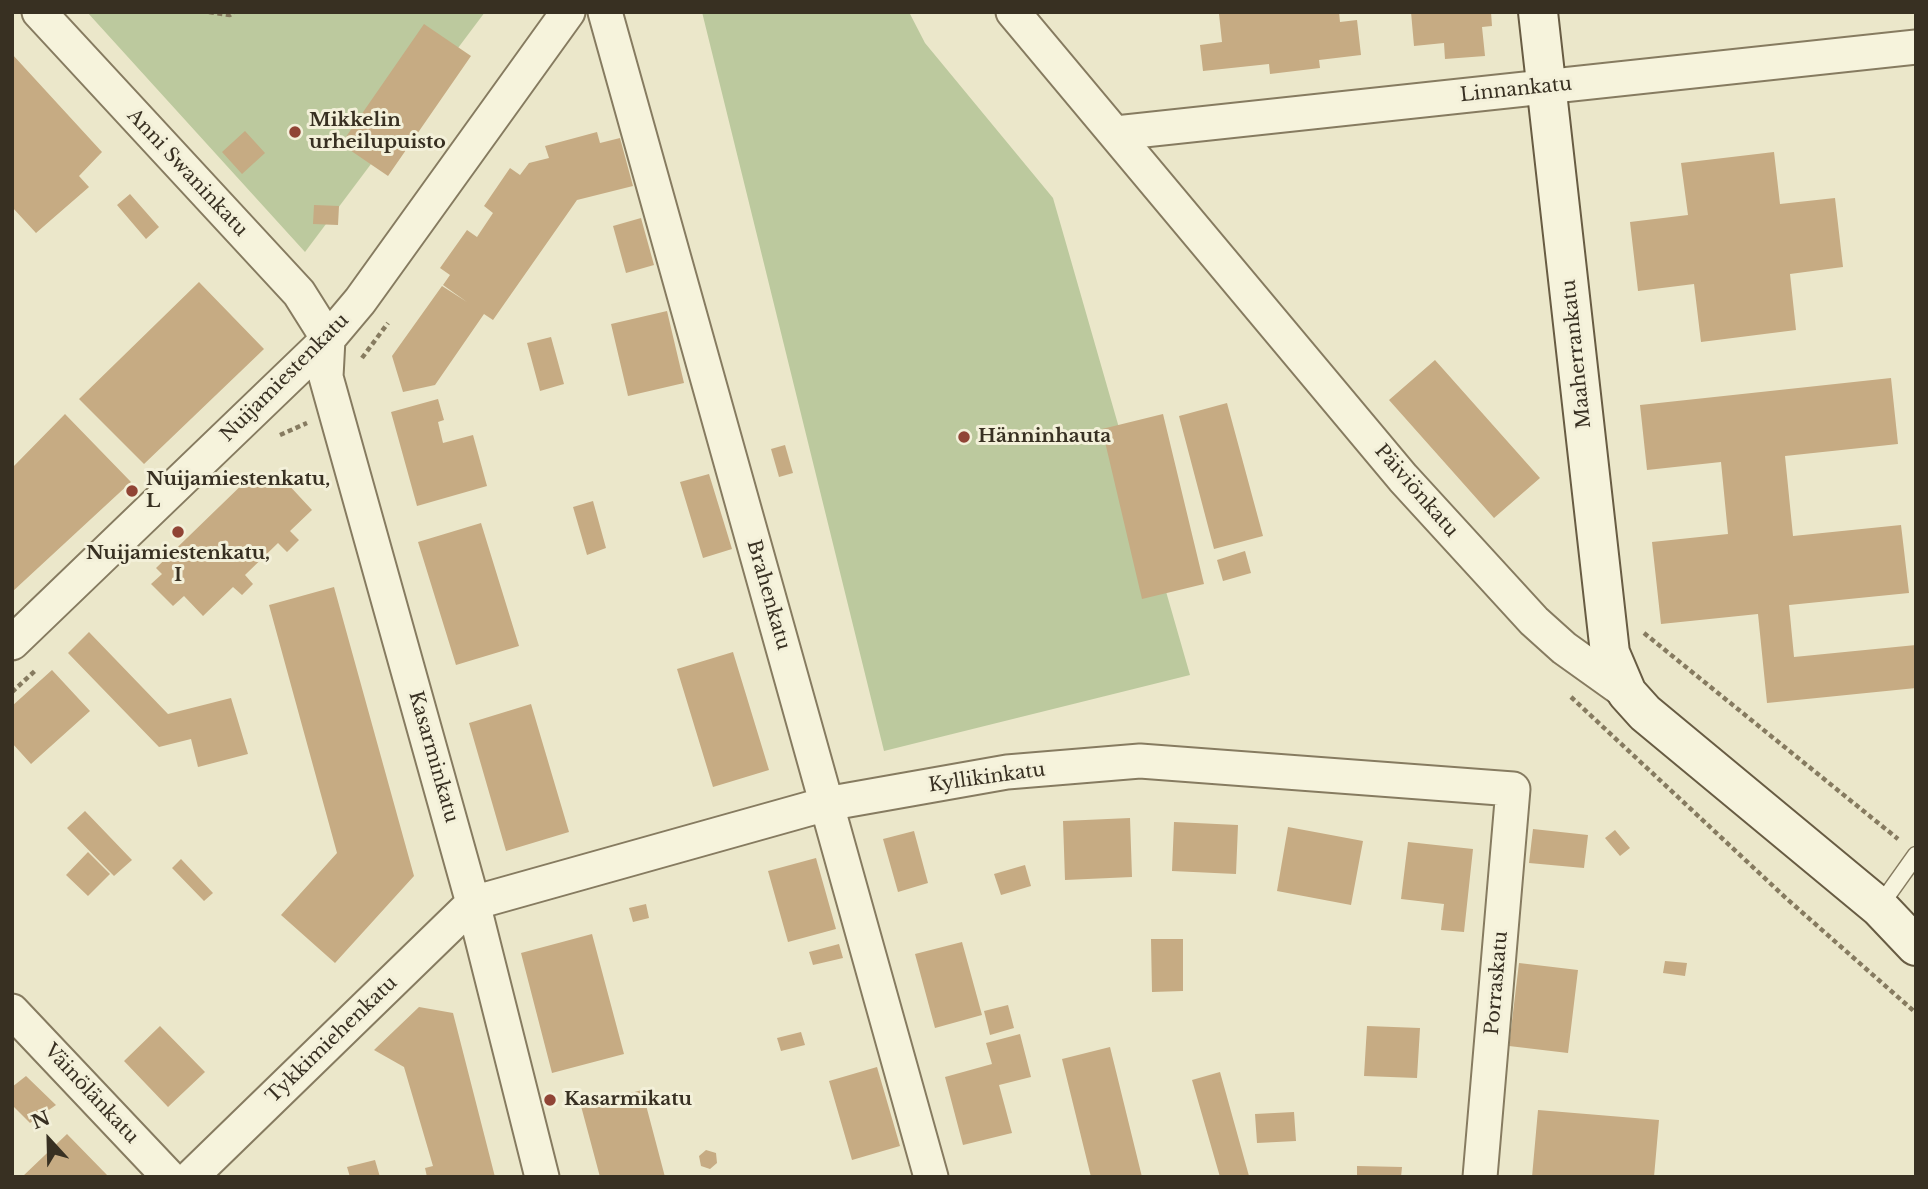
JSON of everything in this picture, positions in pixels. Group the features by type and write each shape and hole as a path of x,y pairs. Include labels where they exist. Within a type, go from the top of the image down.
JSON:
{"main road":[{"name":"Maaherrankatu","path":"1538,12 1610,653 1627,693"},
{"name":"Päiviönkatu","path":"1627,693 1645,713 1879,907 1916,931"},
{"name":"Päiviönkatu","path":"1879,907 1916,946"}],"street":[{"name":"Anni Swaninkatu","path":"38,12 299,293 328,339"},
{"name":"Nuijamiestenkatu","path":"12,643 328,339 360,301 568,12"},
{"name":"Brahenkatu","path":"605,12 931,1177"},
{"name":"Päiviönkatu","path":"1013,12 1403,478 1534,621 1564,648 1627,693"},
{"name":"Linnankatu","path":"1116,133 1916,47"},
{"name":"Kasarminkatu","path":"328,339 326,377 473,903 542,1177"},
{"name":"Kyllikinkatu","path":"473,903 826,804 1007,772 1140,761 1513,789"},
{"name":"Porraskatu","path":"1480,1177 1513,789"},
{"name":"Tykkimiehenkatu","path":"191,1177 473,903"},
{"name":"Väinölänkatu","path":"12,1011 169,1177"}],"lane":[{"path":"1879,907 1910,850"}],"path":[{"path":"209,12 230,15 234,12"},
{"path":"275,440 295,426 337,414"},
{"path":"1640,625 1644,634 1910,850"},
{"path":"12,692 41,664"},
{"path":"1564,691 1787,899 1916,1013"}],"green space":[{"name":"Mikkelin urheilupuisto","path":"87,12 485,12 305,252"},
{"name":"Hänninhauta","path":"702,12 909,12 925,43 1053,198 1190,675 884,751"}],"building":[{"path":"1339,12 1340,22 1357,20 1361,55 1319,60 1320,68 1270,74 1269,64 1203,71 1200,45 1222,42 1219,14"},
{"path":"1411,12 1491,12 1492,26 1482,27 1485,56 1445,59 1444,43 1414,46"},
{"path":"424,24 471,56 388,176 341,144"},
{"path":"12,54 102,152 79,176 89,187 36,233 12,207"},
{"path":"245,131 265,153 242,174 222,152"},
{"path":"597,132 600,143 620,138 633,186 577,200 493,320 484,314 435,385 403,392 392,356 442,286 467,302 443,285 450,275 440,268 467,230 477,237 493,213 484,206 510,168 520,175 529,163 549,158 545,146"},
{"path":"1774,152 1780,204 1835,198 1843,267 1790,274 1796,330 1701,342 1694,284 1638,291 1630,222 1688,215 1681,163"},
{"path":"130,194 159,227 146,239 117,205"},
{"path":"314,205 339,206 338,225 313,224"},
{"path":"641,218 654,265 626,273 613,226"},
{"path":"199,282 264,349 144,464 79,399"},
{"path":"667,311 684,383 628,396 611,324"},
{"path":"551,337 564,384 540,391 527,343"},
{"path":"1435,360 1540,478 1494,518 1389,400"},
{"path":"1891,378 1898,444 1785,456 1793,536 1901,525 1909,593 1789,605 1794,657 1916,645 1916,688 1767,703 1758,614 1661,624 1652,542 1728,534 1721,462 1647,470 1640,405"},
{"path":"438,399 444,420 438,422 443,443 473,435 487,486 417,506 391,412"},
{"path":"1227,403 1263,536 1214,549 1179,416"},
{"path":"65,414 131,482 12,592 12,468"},
{"path":"1163,414 1204,584 1142,599 1102,429"},
{"path":"785,445 793,473 779,477 771,449"},
{"path":"268,474 281,487 286,482 312,510 290,531 299,540 287,552 278,543 245,575 253,584 242,595 233,587 203,616 184,596 173,606 151,584 162,574 156,568 252,475 259,482"},
{"path":"709,474 732,549 703,558 680,482"},
{"path":"593,501 606,548 587,555 573,507"},
{"path":"481,523 519,646 456,665 418,542"},
{"path":"1245,551 1251,573 1223,581 1217,560"},
{"path":"334,587 414,876 335,963 281,915 337,853 269,605"},
{"path":"89,632 168,714 231,698 248,754 198,767 191,739 159,747 68,653"},
{"path":"733,652 769,770 713,787 677,669"},
{"path":"52,670 90,711 31,764 12,743 12,706"},
{"path":"531,704 569,832 506,851 469,723"},
{"path":"85,811 132,860 114,876 67,828"},
{"path":"1130,818 1132,877 1065,880 1063,821"},
{"path":"1174,822 1238,825 1236,874 1172,871"},
{"path":"1288,827 1363,841 1351,905 1277,891"},
{"path":"1533,829 1588,835 1584,868 1529,863"},
{"path":"1615,830 1630,848 1620,856 1605,838"},
{"path":"914,831 928,883 898,892 883,839"},
{"path":"1408,842 1473,849 1464,932 1441,930 1444,904 1401,899"},
{"path":"88,852 110,874 88,896 66,875"},
{"path":"816,858 836,929 788,942 768,871"},
{"path":"181,859 213,893 204,901 172,868"},
{"path":"1025,865 1031,886 1001,895 994,874"},
{"path":"646,904 649,918 633,922 629,908"},
{"path":"592,934 624,1054 552,1073 521,953"},
{"path":"1151,939 1183,939 1183,991 1152,992"},
{"path":"962,942 982,1015 935,1028 915,954"},
{"path":"839,944 843,958 813,965 809,952"},
{"path":"1665,961 1687,963 1685,976 1663,973"},
{"path":"1519,963 1578,970 1568,1053 1509,1046"},
{"path":"1008,1005 1014,1028 990,1035 984,1011"},
{"path":"419,1007 453,1013 495,1177 427,1177 425,1168 433,1166 404,1067 374,1050"},
{"path":"160,1026 205,1072 168,1107 124,1061"},
{"path":"1367,1026 1420,1028 1417,1078 1364,1076"},
{"path":"801,1032 805,1045 781,1051 777,1038"},
{"path":"1020,1034 1031,1077 999,1085 1012,1133 963,1145 945,1077 992,1064 986,1043"},
{"path":"1110,1047 1142,1177 1091,1177 1062,1059"},
{"path":"877,1067 900,1146 852,1160 829,1081"},
{"path":"1220,1072 1249,1176 1246,1177 1220,1177 1192,1080"},
{"path":"26,1076 56,1105 30,1123 12,1105 12,1087"},
{"path":"642,1090 665,1177 600,1177 581,1106"},
{"path":"1538,1110 1659,1120 1654,1177 1532,1177"},
{"path":"1294,1112 1296,1141 1257,1143 1255,1114"},
{"path":"67,1134 107,1175 105,1177 22,1177"},
{"path":"706,1150 716,1153 717,1163 710,1169 701,1166 699,1156"},
{"path":"375,1160 380,1177 350,1177 347,1167"},
{"path":"1357,1166 1402,1167 1401,1177 1357,1177"}],"place":[{"name":"Mikkelin urheilupuisto","path":"295,132"},
{"name":"Hänninhauta","path":"964,437"},
{"name":"Nuijamiestenkatu, L","path":"132,491"},
{"name":"Nuijamiestenkatu, I","path":"178,532"},
{"name":"Kasarmikatu","path":"550,1100"}]}
